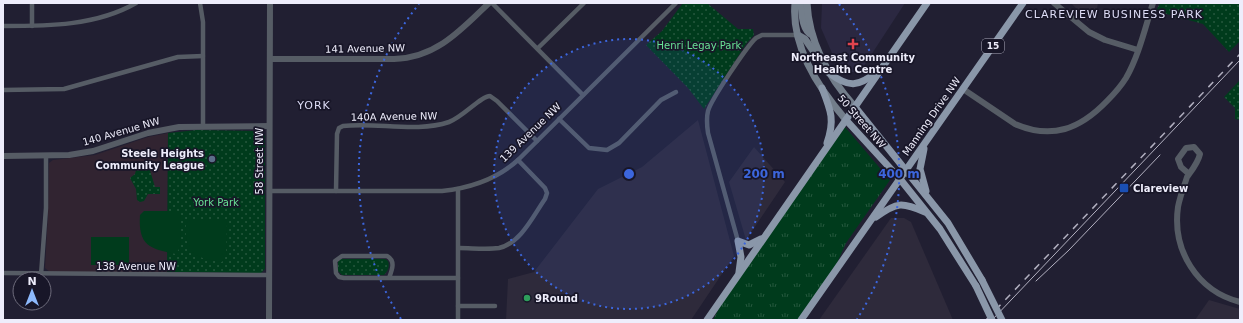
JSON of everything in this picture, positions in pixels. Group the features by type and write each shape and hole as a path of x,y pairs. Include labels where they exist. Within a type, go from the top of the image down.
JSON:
{"main road":[{"name":"50 Street NW","path":"795,3 795,22 798,35 806,59 822,88 846,120 900,179 927,212 953,248 976,286 992,320"},
{"path":"801,3 805,27 809,34 812,35"},
{"name":"50 Street NW","path":"807,3 812,35 828,71 855,107 931,200 959,240 982,280 1002,320"},
{"path":"707,320 927,3"},
{"name":"Manning Drive NW","path":"801,320 1023,3"},
{"path":"798,35 806,39 828,71 844,83 855,84 865,81 883,66"},
{"path":"822,88 832,117 832,127 825,150"},
{"path":"928,138 921,156 920,169 923,184 931,200"},
{"path":"871,221 890,207 900,204 927,212"},
{"path":"738,240 749,245 764,238"},
{"path":"738,240 741,257 738,274"}],"street":[{"path":"32,3 32,26"},
{"path":"3,26 73,24 125,9 136,3"},
{"path":"200,3 203,22 203,127"},
{"name":"58 Street NW","path":"269,320 270,3"},
{"path":"491,3 538,48 583,95"},
{"name":"141 Avenue NW","path":"270,59 394,59 412,57 429,52 450,41 491,3"},
{"path":"538,48 584,3"},
{"name":"139 Avenue NW","path":"269,191 429,191 458,189 489,180 518,160 676,3"},
{"path":"1054,3 1089,32 1105,40 1138,50"},
{"path":"963,89 1019,126 1044,132 1061,130 1081,123 1106,103 1123,84 1138,50 1153,3"},
{"path":"738,240 706,122 711,103 753,40 759,36 812,35"},
{"path":"3,90 64,89 178,57 203,56"},
{"path":"558,120 589,148 604,150 610,149 619,143 661,100 676,92"},
{"name":"140A Avenue NW","path":"336,191 336,134 339,128 345,125 438,125 460,117 482,98 490,96 497,101 537,141"},
{"name":"140 Avenue NW","path":"3,156 46,156 93,151 164,129 269,126"},
{"path":"41,271 46,208 46,156"},
{"path":"459,248 495,248 512,242 523,232 545,199 547,193 544,186 518,160"},
{"path":"1189,174 1180,198 1178,212 1178,238 1183,253 1194,272 1204,283 1225,296 1240,302"},
{"path":"458,189 458,320"},
{"path":"389,278 393,263 387,256 342,256 335,261 336,273 341,278 389,278 458,278"},
{"name":"138 Avenue NW","path":"52,275 269,275"},
{"path":"458,306 495,306"}],"shaded area":[{"name":"Northeast Community Health Centre","path":"822,3 905,3 860,72 850,72 835,60 821,28"},
{"path":"1071,3 1098,3 1097,9 1088,21"},
{"path":"698,120 734,256 691,320 506,320 508,279 534,272 598,189 642,167"},
{"path":"168,133 167,272 49,271 45,268 49,163 53,160 95,155 148,137"},
{"path":"754,147 785,182 746,240 729,182"},
{"path":"891,218 904,218 911,222 953,320 819,320"},
{"path":"1209,300 1240,309 1240,320 1195,320"}],"green space":[{"name":"Henri Legay Park","path":"683,3 707,3 738,29 753,29 754,35 746,44 704,109 688,88 646,45 662,31"},
{"path":"1160,3 1240,3 1240,41 1229,52 1203,24 1156,11"},
{"path":"1240,80 1240,120 1235,119 1235,108 1224,97"},
{"path":"845,127 890,180 846,243 837,263 798,320 713,320 721,304"},
{"name":"York Park","path":"197,130 261,131 265,135 265,269 261,273 167,272 168,133"},
{"path":"145,164 149,167 155,187 160,187 160,194 148,194 144,201 140,202 137,200 136,189 130,178 135,174 136,170"},
{"path":"144,211 179,211 181,213 180,247 176,254 152,247 143,239 140,225 140,215"},
{"path":"190,220 225,220 227,222 226,256 222,262 205,259 193,253 189,248 186,234 186,224"},
{"path":"91,237 110,237 110,265 91,265"},
{"path":"110,237 129,237 129,265 110,265"},
{"path":"340,259 385,259 389,263 389,267 384,275 342,275 338,271 338,262"}],"tram line":[{"path":"992,320 1240,60"},
{"path":"1036,281 1069,250 1160,155"}],"railway":[{"path":"986,320 1240,54"}],"place":[{"name":"Northeast Community Health Centre","path":"853,44"},
{"name":"Steele Heights Community League","path":"212,159"},
{"name":"Clareview","path":"1124,188"},
{"name":"9Round","path":"527,298"}],"district":[{"name":"CLAREVIEW BUSINESS PARK","path":"1114,14"},
{"name":"YORK","path":"314,105"}]}
